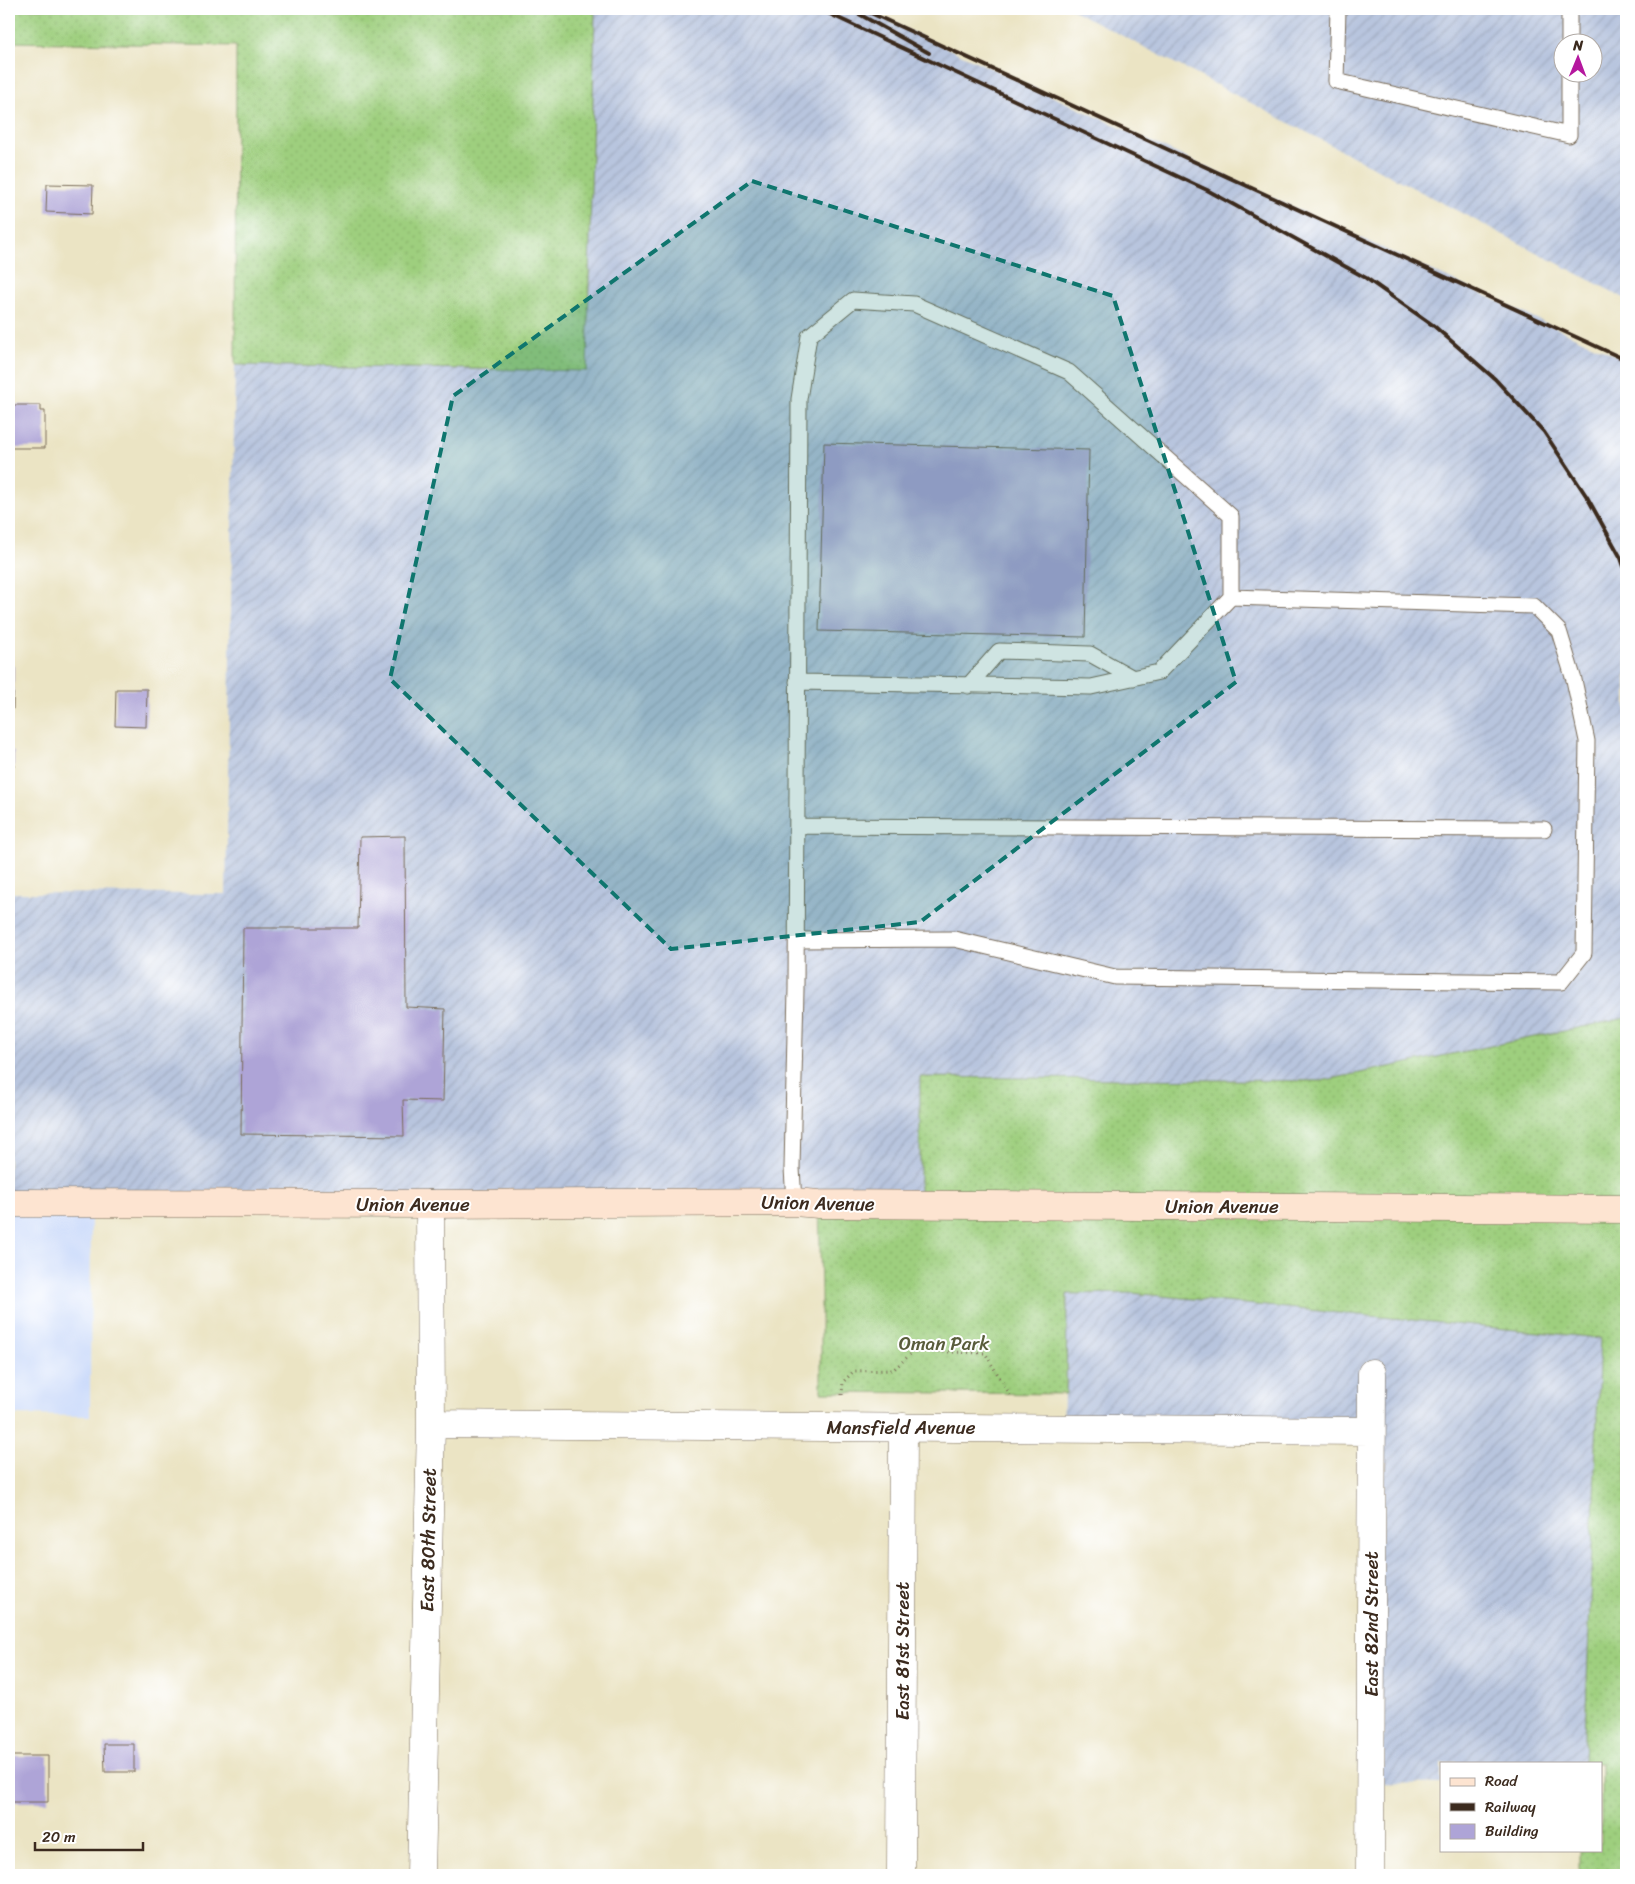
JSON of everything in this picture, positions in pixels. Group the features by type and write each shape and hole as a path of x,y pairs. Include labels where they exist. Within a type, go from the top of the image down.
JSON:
{"main road":[{"name":"Union Avenue","path":"9,1203 430,1204 794,1202 819,1204 1626,1209"}],"street":[{"name":"East 80th Street","path":"421,1875 431,1424 430,1204"},
{"name":"East 82nd Street","path":"1370,1875 1372,1373"},
{"name":"Mansfield Avenue","path":"431,1424 1371,1431"},
{"name":"East 81st Street","path":"901,1875 903,1427"}],"lane":[{"path":"1338,9 1336,81 1570,135 1570,82"},
{"path":"1569,9 1570,32"},
{"path":"794,1202 792,1168 796,940 799,399 809,336 853,300 914,304 1069,372 1230,516 1231,597 1159,672 1091,687 798,682"},
{"path":"796,940 954,939 1115,977 1561,982 1584,953 1587,741 1574,680 1560,630 1534,606 1231,597"},
{"path":"968,686 999,651 1090,654 1133,678"},
{"path":"797,826 1544,829"}],"path":[{"path":"842,1401 843,1382 854,1371 893,1370 914,1350 985,1353 1014,1402"}],"highlighted area":[{"path":"752,181 1113,296 1236,682 920,922 671,949 390,679 453,396"}],"shaded area":[{"path":"595,9 862,9 1626,360 1626,1018 1321,1081 921,1077 920,1204 9,1203 9,893 226,894 235,365 587,371"},
{"path":"1071,9 1626,9 1626,299"},
{"path":"9,1203 91,1204 90,1416 9,1415"},
{"path":"1131,1293 1601,1337 1584,1762 1440,1762 1440,1784 1370,1783 1371,1431 1063,1428 1067,1294"}],"green space":[{"path":"9,9 595,9 587,371 235,365 236,46 9,42"},
{"name":"Oman Park","path":"1626,1018 1626,1875 1580,1875 1580,1852 1602,1852 1602,1762 1584,1762 1600,1338 1131,1293 1067,1294 1066,1394 821,1392 819,1204 920,1204 920,1077 1321,1081"}],"building":[{"path":"47,184 93,185 92,214 46,212"},
{"path":"9,405 41,405 41,411 45,411 45,448 9,448"},
{"path":"824,443 1089,450 1085,637 819,631"},
{"path":"9,666 14,666 13,709 9,709"},
{"path":"116,689 147,689 146,727 115,726"},
{"path":"9,751 14,752 14,767 9,767"},
{"path":"405,836 406,1007 445,1009 443,1101 403,1100 404,1136 241,1134 243,928 358,928 360,837"},
{"path":"104,1744 134,1744 134,1772 105,1772"},
{"path":"9,1756 48,1756 48,1802 9,1802"}],"railway":[{"path":"819,9 1207,190 1366,278 1434,326 1495,379 1544,432 1587,497 1621,558 1626,572"},
{"path":"850,9 929,53"},
{"path":"862,9 1626,360"}]}
